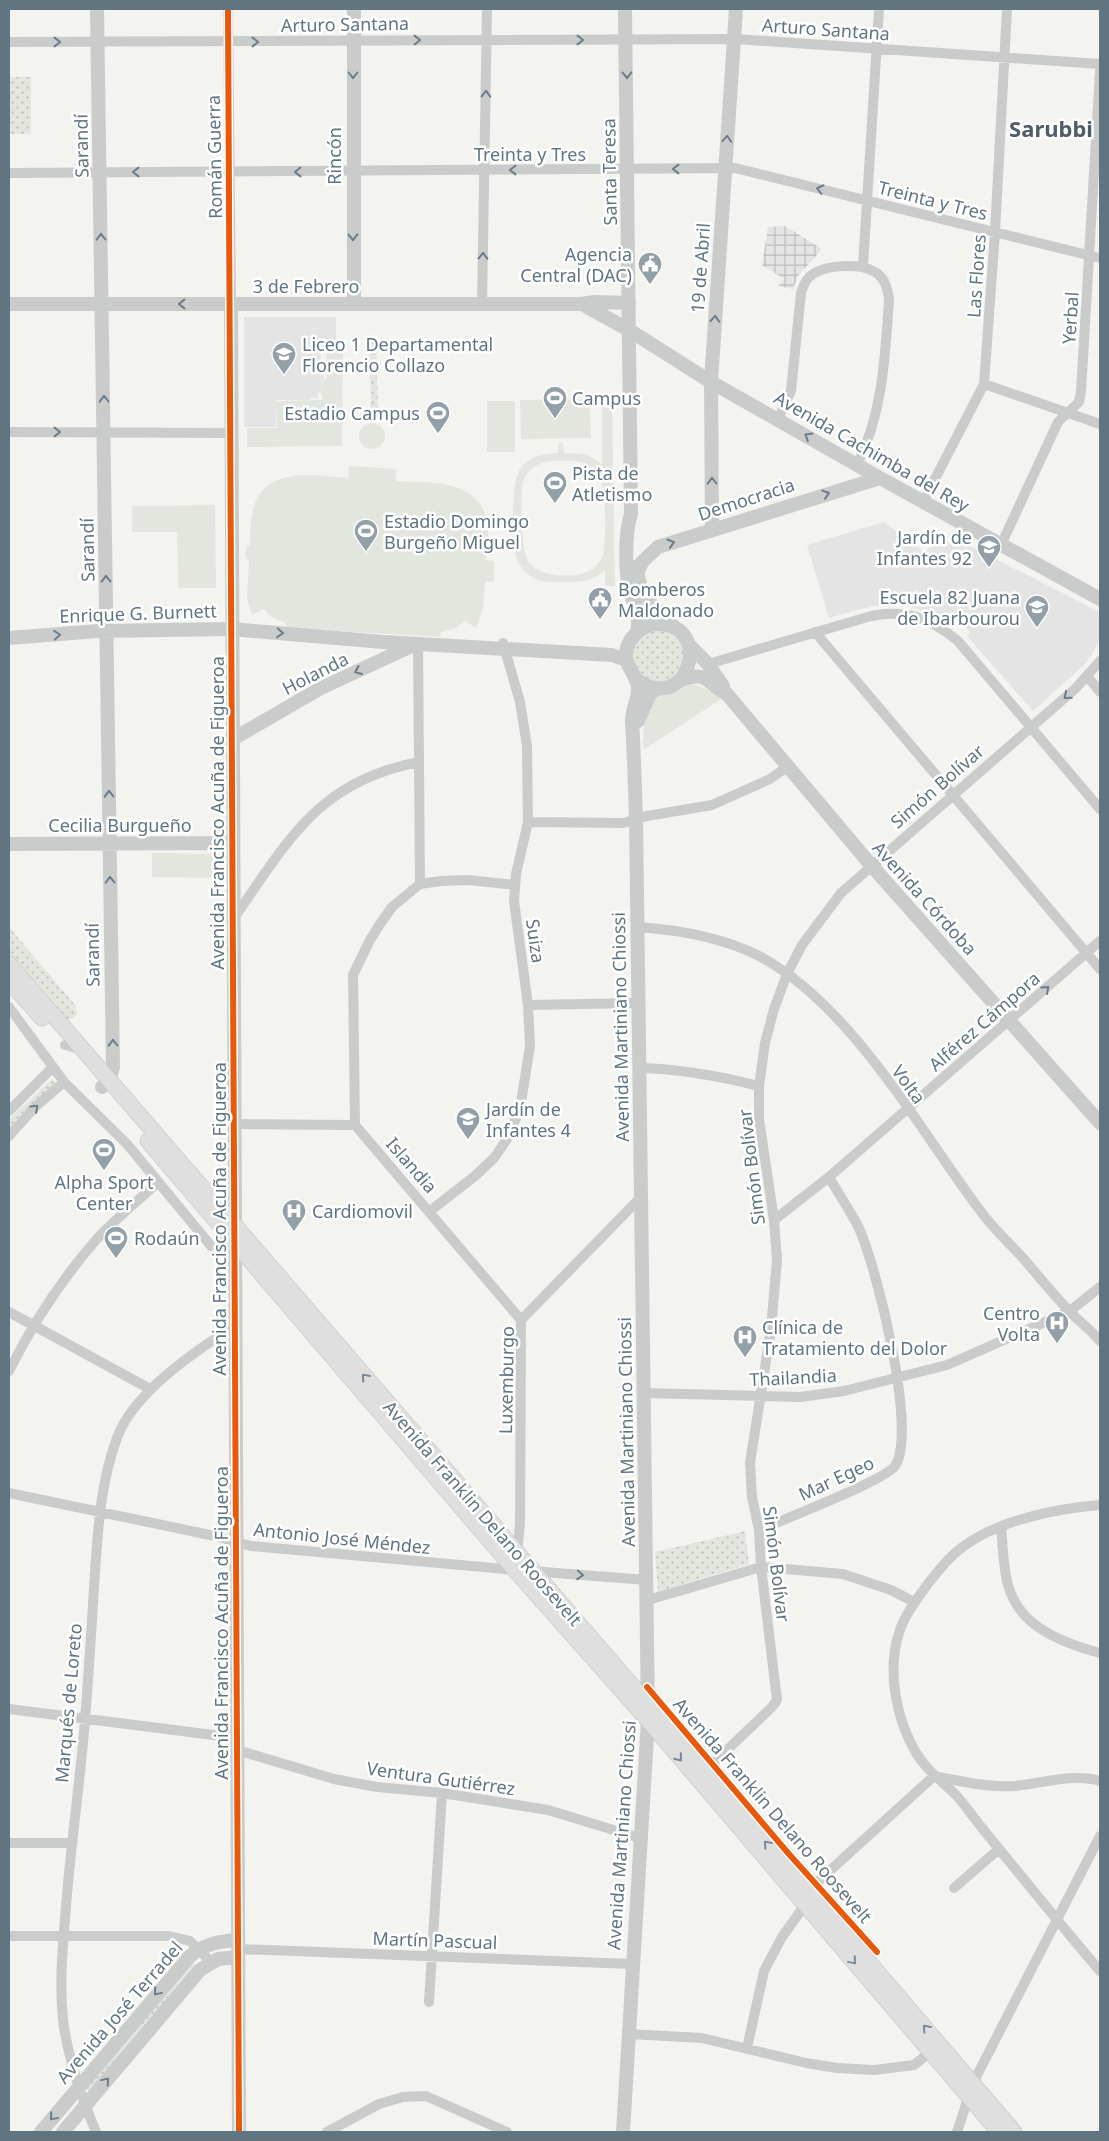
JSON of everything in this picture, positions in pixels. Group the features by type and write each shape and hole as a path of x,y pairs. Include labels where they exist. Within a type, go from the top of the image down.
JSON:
{"main road":[{"name":"Avenida Franklin Delano Roosevelt","path":"9,964 72,1046"},
{"name":"Avenida Franklin Delano Roosevelt","path":"9,981 72,1046 234,1223 532,1571 648,1713 696,1780 808,1900"},
{"name":"Avenida Franklin Delano Roosevelt","path":"106,1084 234,1239 515,1570 648,1713 705,1770 808,1900 971,2090 1014,2132"},
{"name":"Avenida Franklin Delano Roosevelt","path":"971,2090 999,2132"}],"street":[{"name":"Sarandí","path":"97,9 113,1066 106,1084"},
{"name":"Román Guerra","path":"228,9 231,304"},
{"name":"Rincón","path":"354,9 354,304"},
{"path":"482,305 487,9"},
{"name":"Santa Teresa","path":"626,9 629,169 629,333"},
{"name":"19 de Abril","path":"712,530 711,382 736,9"},
{"path":"863,266 879,9"},
{"name":"Las Flores","path":"923,502 984,384 995,232 1007,9"},
{"name":"Arturo Santana","path":"9,42 735,39 1100,64"},
{"name":"Yerbal","path":"1001,545 1058,422 1066,412 1079,402 1095,257 1100,71"},
{"name":"Treinta y Tres","path":"9,173 735,168 1095,257"},
{"path":"778,419 791,390 801,294 804,284 812,274 825,269 863,266 875,271 888,289 889,300 881,394 876,417 854,463 846,487"},
{"path":"578,304 629,302"},
{"name":"3 de Febrero","path":"9,304 578,304 629,333"},
{"name":"Avenida Francisco Acuña de Figueroa","path":"231,304 231,740 239,2132"},
{"path":"629,333 631,514 628,524 628,578 639,614 626,660 630,671 644,685 658,688 670,686 681,680 690,663 685,639 643,596 638,574 635,523 631,514"},
{"name":"Avenida Cachimba del Rey","path":"629,333 880,478 1100,599"},
{"path":"630,366 638,352 648,349 657,350"},
{"path":"984,384 1100,424"},
{"path":"9,432 231,434"},
{"name":"Democracia","path":"638,574 642,562 658,547 880,478"},
{"path":"708,664 890,612 907,614 924,620 940,627 958,641 1100,810"},
{"path":"633,638 647,626 659,624 671,627 685,639"},
{"name":"Enrique G. Burnett","path":"9,638 107,631 231,629 418,644 426,638 612,655 626,660"},
{"path":"815,632 1100,969"},
{"name":"Enrique G. Burnett","path":"503,646 613,649 633,638"},
{"name":"Avenida Córdoba","path":"685,639 708,664 726,693 871,865 1100,1123"},
{"path":"383,642 388,647 387,658"},
{"path":"418,644 420,884"},
{"name":"Holanda","path":"231,740 321,688 418,644"},
{"name":"Suiza","path":"430,1211 488,1164 507,1140 520,1109 526,1078 530,1046 528,1005 518,944 514,901 515,885 528,822 527,746 520,702 503,646"},
{"name":"Simón Bolívar","path":"705,1770 772,1707 777,1700 758,1530 752,1497 750,1463 772,1329 776,1260 774,1220 761,1136 759,1086 765,1043 787,974 802,944 826,911 851,883 1088,677 1100,661"},
{"name":"Avenida Córdoba","path":"681,680 692,676 702,676 726,693"},
{"path":"1088,677 1100,692"},
{"name":"Avenida Martiniano Chiossi","path":"623,2132 648,1713 638,927 634,730 632,719 638,695 636,679"},
{"name":"Avenida Martiniano Chiossi","path":"634,730 650,694 658,688"},
{"path":"232,920 285,842 320,807 339,791 370,775 419,762"},
{"path":"528,822 623,823 712,805 770,779 788,766"},
{"name":"Cecilia Burgueño","path":"9,844 232,842"},
{"path":"233,1124 355,1125 353,975 370,940 392,907 420,884 469,880 515,885"},
{"name":"Volta","path":"638,927 698,934 735,946 762,958 787,974 842,1023 907,1108 983,1214 1070,1311 1100,1341"},
{"name":"Alférez Cámpora","path":"774,1220 828,1178 1100,942"},
{"path":"528,1005 639,1003"},
{"path":"9,1007 64,1082 127,1144 211,1246"},
{"path":"9,1111 53,1067"},
{"path":"640,1068 708,1073 759,1086"},
{"path":"9,1136 34,1108 64,1082"},
{"name":"Islandia","path":"355,1125 521,1320"},
{"name":"Mar Egeo","path":"758,1530 841,1495 888,1472 895,1466 899,1452 901,1429 898,1378 878,1286 858,1227 828,1178"},
{"path":"9,1371 33,1325 58,1286 98,1238 158,1182"},
{"name":"Luxemburgo","path":"517,1553 520,1524 521,1320 642,1196"},
{"name":"Thailandia","path":"644,1393 800,1397 898,1378 948,1365 1070,1311 1100,1287"},
{"path":"9,1312 150,1389"},
{"name":"Marqués de Loreto","path":"96,2132 78,2088 68,2052 63,2019 62,1936 85,1720 99,1512 117,1438 129,1413 150,1389 213,1340 235,1326"},
{"name":"Antonio José Méndez","path":"9,1493 215,1536 251,1546 647,1580"},
{"path":"1100,1505 1075,1507 1001,1527 967,1544 952,1556 914,1602 899,1634 895,1666 897,1700 915,1751 934,1776 956,1796 1100,1971"},
{"path":"1001,1527 1008,1585 1015,1602 1031,1622 1069,1643 1100,1653"},
{"path":"648,1600 761,1567 843,1574 891,1590 914,1602"},
{"name":"Ventura Gutiérrez","path":"9,1709 237,1744 334,1779 377,1788 442,1793 548,1810 640,1838"},
{"path":"934,1776 971,1783 1014,1786 1073,1779 1100,1780"},
{"path":"748,2048 764,1971 782,1937 808,1900 814,1885 934,1776"},
{"path":"429,2002 430,1956 442,1793"},
{"path":"957,2132 971,2090 1100,1836"},
{"path":"9,1843 72,1843"},
{"path":"954,1888 999,1849"},
{"path":"9,1936 169,1936 190,1941 199,1948 210,1962"},
{"name":"Avenida José Terradel","path":"41,2132 174,1972 199,1948 219,1941 238,1949"},
{"name":"Avenida José Terradel","path":"63,2132 200,1970 210,1962 238,1949"},
{"name":"Martín Pascual","path":"238,1949 632,1964"},
{"path":"628,2034 702,2038 806,2063 838,2068 874,2070 914,2065 935,2048"},
{"path":"327,2132 379,2104 403,2097 426,2096 507,2132"}],"shaded area":[{"path":"9,77 31,77 31,134 9,134"},
{"path":"785,226 822,249 798,276 793,289 778,286 784,279 762,265 768,227"},
{"name":"Liceo 1 Departamental Florencio Collazo","path":"244,317 336,317 336,348 320,348 322,371 324,371 324,378 321,379 322,393 318,393 318,398 310,398 309,400 277,400 276,427 244,427"},
{"path":"369,341 376,341 378,407 375,410 371,408"},
{"path":"327,349 343,350 342,446 247,447 247,428 277,428 277,401 322,400 322,379 326,379"},
{"name":"Campus","path":"590,399 591,438 521,439 520,400"},
{"path":"487,401 515,401 515,452 487,452"},
{"path":"602,406 612,406 615,586 605,586 605,570 592,579 577,582 545,582 531,577 519,564 515,550 513,500 516,478 519,471 531,459 546,454 558,453 558,444 563,443 564,453 586,454 602,464","holes":["578,461 594,468 601,480 605,513 603,556 592,569 581,574 548,574 534,568 526,557 522,524 522,490 524,481 527,474 538,464"]},
{"path":"372,423 381,427 385,436 381,445 372,449 363,445 359,436 363,427"},
{"name":"Estadio Domingo Burgeño Miguel","path":"349,466 396,469 396,481 437,483 450,486 463,490 474,497 482,507 488,530 486,560 494,561 494,582 485,581 483,609 476,628 465,621 456,628 441,632 440,637 286,628 286,623 271,617 264,609 252,615 247,599 249,560 247,560 245,554 247,546 250,546 251,519 257,499 265,488 276,481 290,477 319,475 348,478"},
{"path":"215,505 216,588 178,588 177,532 132,532 132,506"},
{"path":"884,522 924,552 940,541 966,544 1100,612 1100,640 1086,663 1033,711 967,636 970,632 962,622 901,604 871,606 829,618 807,545"},
{"path":"653,625 686,639 681,680 644,685 627,650"},
{"path":"681,685 700,686 723,698 643,750 644,724 653,697"},
{"path":"152,853 223,854 222,878 152,877"},
{"path":"9,927 76,1006 77,1015 67,1021 9,958"},
{"path":"52,1079 56,1083 28,1107 9,1128 9,1119"},
{"path":"745,1531 749,1564 658,1592 655,1552"},
{"path":"191,1964 194,1964 195,1967 90,2092 86,2088"}],"cycle path":[{"path":"228,9 239,2132"},
{"path":"647,1687 788,1853 877,1952"}],"place":[{"name":"Agencia Central (DAC)","path":"650,285"},
{"name":"Liceo 1 Departamental Florencio Collazo","path":"284,375"},
{"name":"Campus","path":"555,419"},
{"name":"Estadio Campus","path":"438,434"},
{"name":"Pista de Atletismo","path":"555,504"},
{"name":"Estadio Domingo Burgeño Miguel","path":"366,552"},
{"name":"Jardín de Infantes 92","path":"989,568"},
{"name":"Bomberos Maldonado","path":"600,620"},
{"name":"Escuela 82 Juana de Ibarbourou","path":"1037,628"},
{"name":"Jardín de Infantes 4","path":"468,1140"},
{"name":"Alpha Sport Center","path":"104,1171"},
{"name":"Cardiomovil","path":"294,1232"},
{"name":"Rodaún","path":"116,1259"},
{"name":"Centro Volta","path":"1057,1344"},
{"name":"Clínica de Tratamiento del Dolor","path":"745,1358"}],"district":[{"name":"Sarubbi","path":"1051,128"}]}
